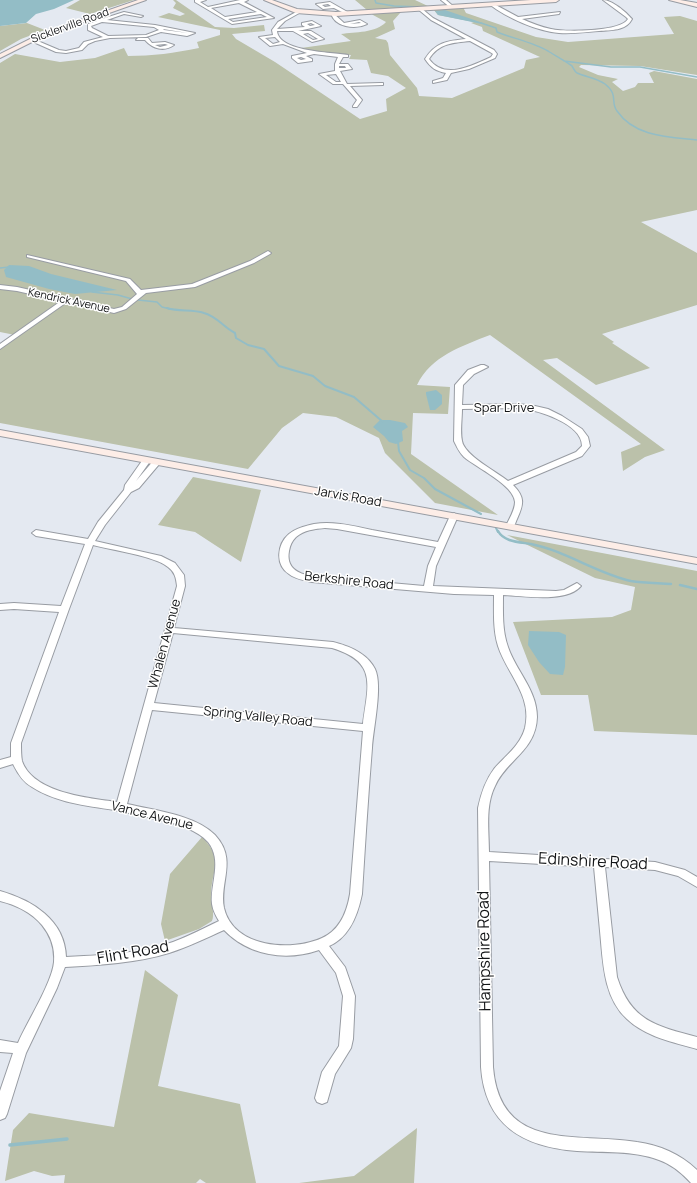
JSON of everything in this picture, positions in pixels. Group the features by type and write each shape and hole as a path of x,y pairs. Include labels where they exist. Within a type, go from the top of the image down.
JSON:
{"street":[{"name":"Sicklerville Road","path":"0,56 31,40 143,0"},
{"path":"204,0 196,1 232,23 270,18 283,20"},
{"path":"219,0 228,5"},
{"path":"207,8 248,0"},
{"path":"267,0 287,9 299,12 332,14 556,0"},
{"path":"443,0 452,6"},
{"path":"491,4 540,28 566,32 611,29 628,23 630,19 605,0"},
{"path":"672,0 697,5"},
{"path":"241,2 270,18"},
{"path":"336,6 349,14"},
{"path":"420,9 432,19 492,51 495,56 466,70 450,71 435,67 428,61 428,58 435,48 439,45 470,40"},
{"path":"284,44 275,36 274,30 276,25 299,12"},
{"path":"141,16 124,13 88,26 111,40 146,37 171,25"},
{"path":"224,18 260,13"},
{"path":"518,18 559,13"},
{"path":"332,14 343,24"},
{"path":"90,18 142,24 160,29 187,35 193,33 160,29"},
{"path":"133,38 134,34 150,32 150,30 140,27 142,24"},
{"path":"274,30 294,30 309,27"},
{"path":"294,30 299,33"},
{"path":"275,36 261,37 272,45 284,44 314,53 344,56 337,69 321,74 335,83 381,84"},
{"path":"146,37 150,44"},
{"path":"31,40 51,49 63,52 77,50 86,43 107,38"},
{"path":"303,56 314,53"},
{"path":"337,69 351,92 360,100 355,106"},
{"path":"434,82 445,79 450,71"},
{"path":"29,256 128,280 132,283 134,289 140,293 150,290 193,286 252,262 268,253"},
{"name":"Kendrick Avenue","path":"0,287 17,289 114,311 124,308 140,293"},
{"path":"0,347 66,300"},
{"path":"484,367 471,372 459,385 458,440 463,452 508,484 516,493 519,500 518,507 510,526"},
{"name":"Spar Drive","path":"459,407 484,408 518,405 536,407 560,416 580,431 585,437 586,446 579,454 508,484"},
{"name":"Jarvis Road","path":"0,432 697,561"},
{"path":"0,764 16,760 14,751 16,743 64,608 90,542 101,524 128,490 136,486 152,461"},
{"path":"428,588 430,569 454,516"},
{"name":"Berkshire Road","path":"441,545 326,525 314,527 292,536 285,547 284,563 288,570 300,576 312,579 428,588 559,594 567,592 577,586"},
{"name":"Whalen Avenue","path":"36,533 90,542 158,558 172,565 180,575 181,586 121,807"},
{"name":"Hampshire Road","path":"498,592 501,639 507,656 527,692 531,706 531,720 530,728 522,747 493,778 486,792 483,808 487,1067 490,1092 494,1102 510,1122 519,1130 531,1136 558,1143 634,1148 656,1152 678,1163 697,1180"},
{"path":"0,607 64,608"},
{"name":"Vance Avenue","path":"16,760 18,766 31,781 52,793 190,823 210,837 219,849 222,862 218,903 219,910 232,932 239,938 259,947 273,951 297,950 321,944 330,940 350,919 354,909 373,675 371,670 364,660 347,649 326,644 169,630"},
{"name":"Spring Valley Road","path":"149,706 368,728"},
{"name":"Edinshire Road","path":"484,856 664,867 681,873 697,883"},
{"path":"600,862 611,977 617,996 631,1015 648,1027 665,1034 697,1043"},
{"path":"0,896 22,903 40,915 54,936 60,953 60,962 54,981 21,1049 10,1079 0,1114"},
{"name":"Flint Road","path":"60,962 119,958 153,952 183,943 226,923"},
{"path":"321,944 340,971 349,996 345,1048 329,1072 322,1098"},
{"path":"0,1046 21,1049"}],"green space":[{"path":"80,0 134,0 90,14 66,8"},
{"path":"173,0 176,0 215,27 234,28 264,25 265,31 232,34 236,39 275,62 360,119 387,111 386,99 406,88 388,76 371,73 367,60 349,59 351,55 325,53 301,48 351,41 341,34 371,30 382,26 386,22 373,15 355,0 415,0 430,7 401,12 393,21 395,29 375,38 386,40 390,55 417,88 419,96 452,98 524,68 526,60 540,57 483,31 482,27 471,23 474,22 438,15 433,9 463,7 466,13 536,37 568,42 674,34 664,17 680,16 697,21 697,75 640,66 581,65 579,67 598,75 618,79 612,82 623,91 635,87 638,83 654,83 649,73 654,71 697,79 697,210 641,222 697,253 697,305 602,334 614,342 612,343 650,368 596,385 557,358 543,360 665,450 645,457 623,471 621,452 641,444 490,335 448,353 430,366 423,375 417,385 450,387 448,414 413,413 411,454 498,515 435,503 385,453 379,438 336,417 303,413 282,428 248,469 0,423 0,347 15,335 0,332 0,63 15,54 60,62 95,58 124,48 128,56 164,54 199,48 197,42 220,35 220,30 158,17 169,13 180,16 185,14 173,8 176,3"},
{"path":"27,23 45,30 21,39 0,51 0,26"},
{"path":"193,477 261,490 241,562 195,532 158,525"},
{"path":"507,535 697,571 697,735 594,731 588,695 541,695 513,622 612,617 631,610 635,587 595,578"},
{"path":"202,837 209,845 215,859 211,896 213,912 212,921 199,929 165,941 161,924 170,874"},
{"path":"145,970 178,995 158,1086 240,1104 256,1183 206,1183 200,1179 196,1183 64,1183 65,1175 52,1176 34,1171 5,1181 13,1130 29,1113 114,1127"},
{"path":"417,1128 414,1183 299,1183 354,1176"}],"water":[{"path":"0,0 74,0 54,9 36,14 26,23 0,26"},
{"path":"445,10 483,23 438,15 435,11"},
{"path":"9,265 29,266 51,274 117,290 75,294 49,289 6,277 4,270"},
{"path":"436,390 442,395 442,404 435,410 430,410 426,392"},
{"path":"380,420 405,423 408,427 402,431 403,441 396,444 389,442 373,427"},
{"path":"529,631 559,632 566,635 565,667 563,675 550,674 539,662 528,645"}],"waterway":[{"path":"375,0 376,3 394,6 421,7"},
{"path":"481,23 496,28 497,32 543,48 564,61"},
{"path":"564,61 611,67 640,67 697,77"},
{"path":"564,61 572,66 577,73 599,80 605,84 612,92 615,108 624,120 633,126 653,134 697,140"},
{"path":"0,268 9,267"},
{"path":"92,292 118,295 132,299"},
{"path":"138,300 157,302 162,307 170,309"},
{"path":"167,308 199,312 213,317 235,333 236,338 248,345 264,349 279,366 313,376 325,386 354,397 383,422"},
{"path":"398,442 399,451 410,470 424,478 435,489 481,514"},
{"path":"496,528 498,532"},
{"path":"498,531 501,535 508,539 544,547 606,573 631,581 671,584"},
{"path":"680,585 697,589"},
{"path":"10,1145 67,1139"}]}
